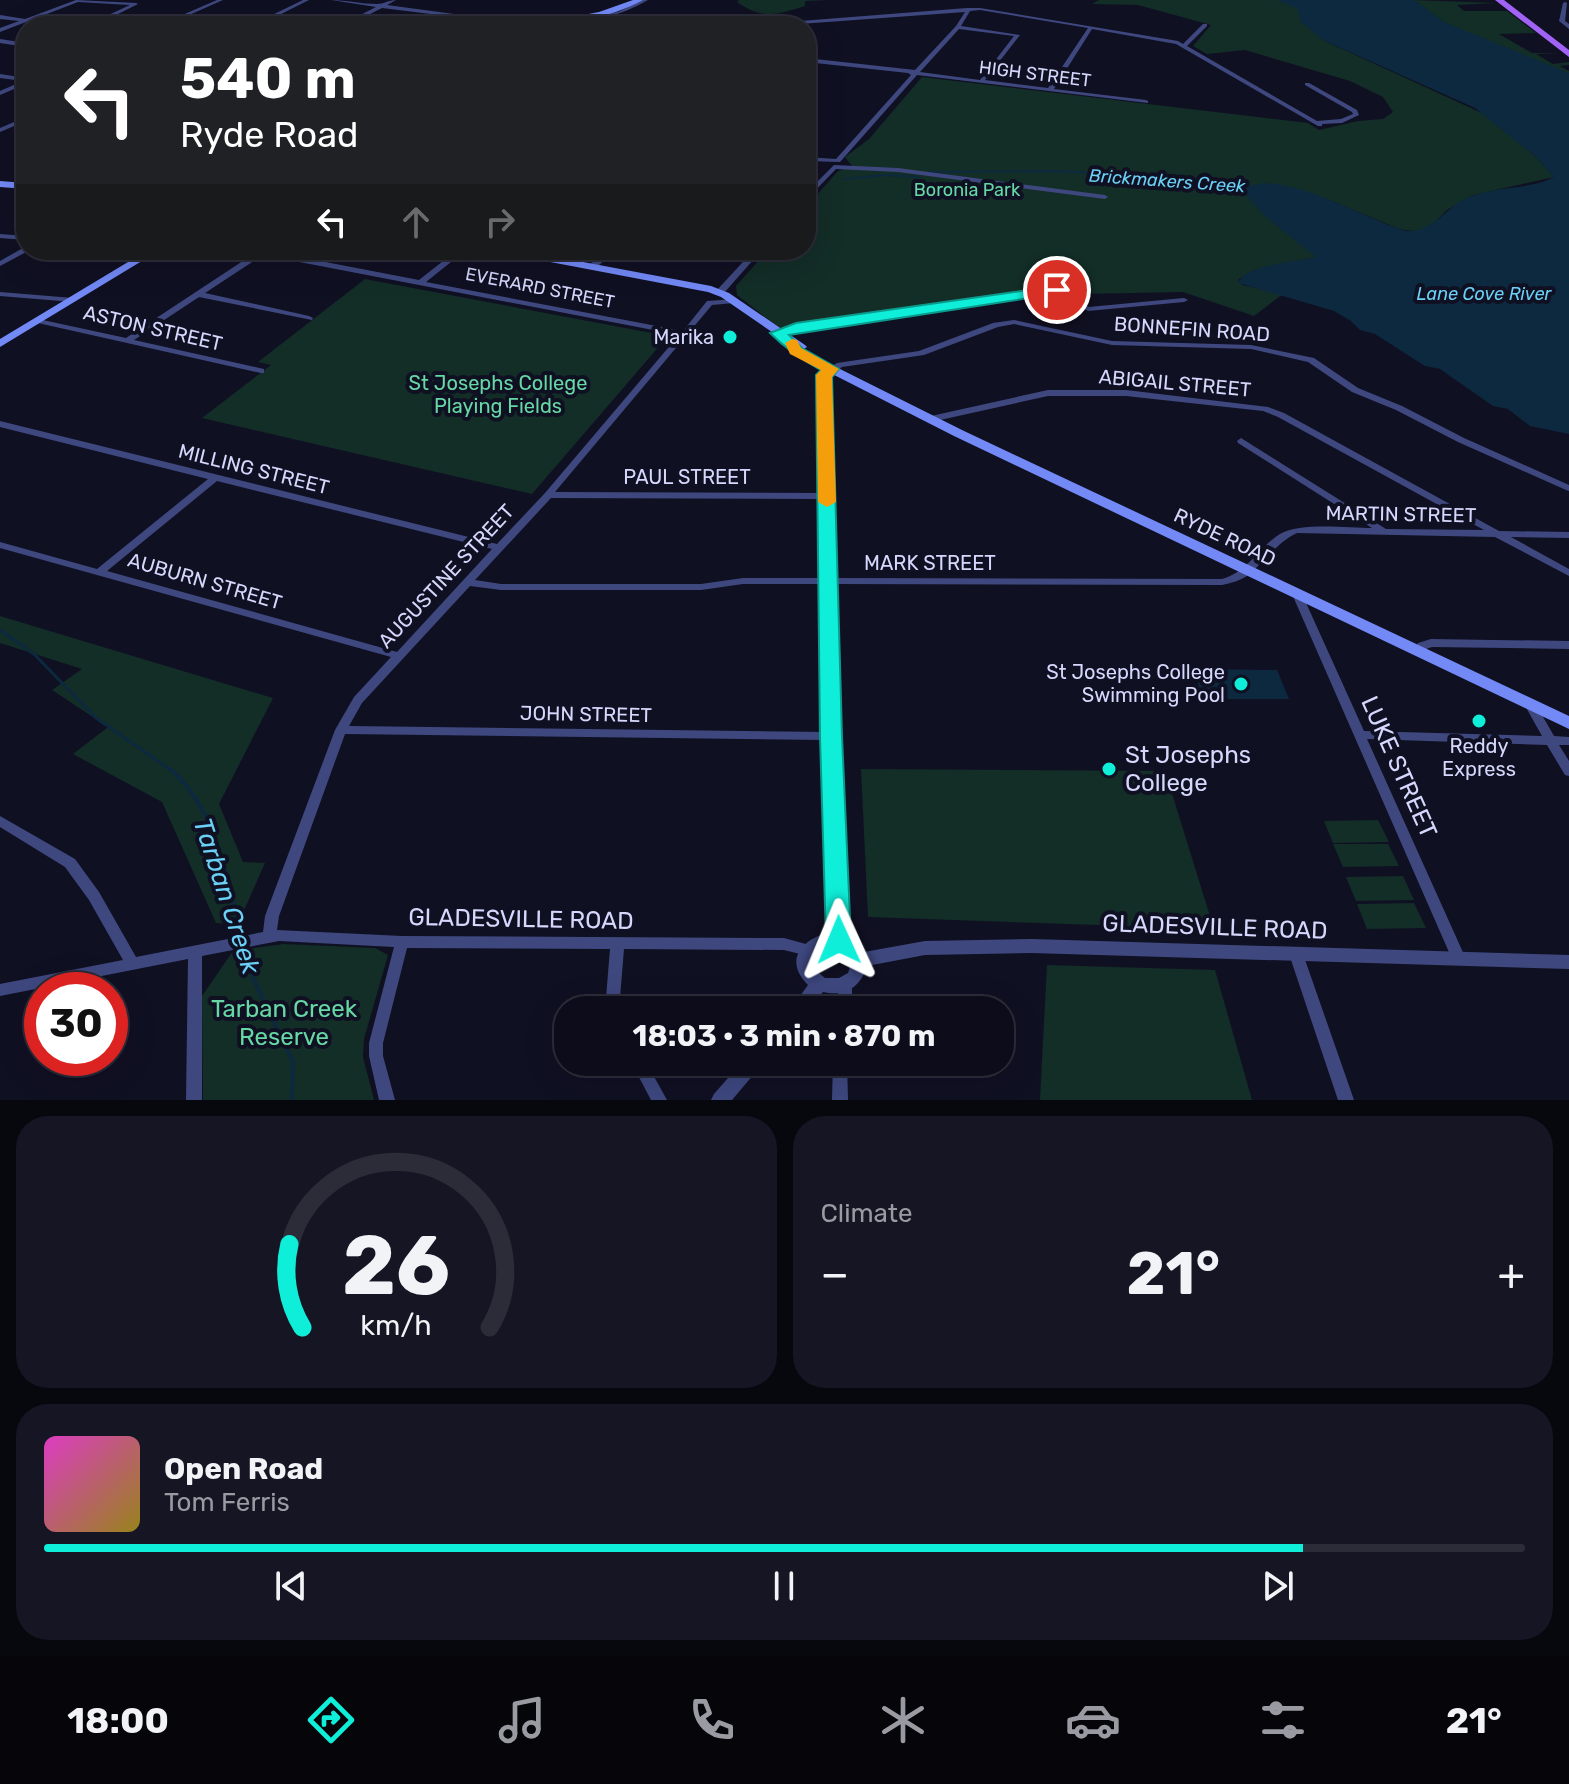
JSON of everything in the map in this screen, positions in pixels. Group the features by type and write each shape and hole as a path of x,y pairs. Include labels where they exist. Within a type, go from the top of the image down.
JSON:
{"main road":[{"path":"588,16 640,0"},
{"path":"1504,1 1567,48"},
{"path":"0,344 139,260"},
{"name":"RYDE ROAD","path":"555,260 720,292 793,344 795,351 1569,723"}],"street":[{"path":"37,16 79,0 136,4 110,16"},
{"path":"183,16 221,0"},
{"path":"273,16 307,0"},
{"path":"333,0 459,16"},
{"path":"362,16 394,0"},
{"path":"604,16 619,13 646,0"},
{"path":"1564,1 1562,21 1569,27"},
{"path":"816,186 958,27 969,9"},
{"path":"816,21 988,9 1184,46 1320,124 1342,121 1356,115 1355,111 1307,84"},
{"path":"1184,46 1205,25"},
{"path":"958,27 1017,35 982,81"},
{"path":"1050,90 1091,27"},
{"name":"HIGH STREET","path":"816,61 1146,102"},
{"path":"0,123 12,125"},
{"path":"0,130 16,123"},
{"path":"816,161 1105,197"},
{"path":"129,340 250,260"},
{"name":"EVERARD STREET","path":"306,260 683,333"},
{"path":"422,281 449,260"},
{"path":"592,267 600,260"},
{"path":"720,292 749,260"},
{"path":"778,333 1058,290 1088,309 1184,300"},
{"path":"0,294 73,300"},
{"path":"197,294 309,318"},
{"name":"AUGUSTINE STREET","path":"265,937 341,730 358,700 548,495 710,303 734,301"},
{"name":"ASTON STREET","path":"38,321 261,371"},
{"name":"BONNEFIN ROAD","path":"834,368 921,353 996,325 1014,322 1120,344 1251,347 1311,360 1355,390 1569,488"},
{"path":"834,368 824,375 831,736 839,940"},
{"name":"ABIGAIL STREET","path":"931,419 1048,393 1126,393 1265,409 1569,573"},
{"name":"MILLING STREET","path":"0,424 499,548"},
{"path":"1241,441 1383,531"},
{"path":"101,571 215,478"},
{"name":"PAUL STREET","path":"548,495 827,496"},
{"name":"MARTIN STREET","path":"1247,570 1291,532 1569,535"},
{"name":"AUBURN STREET","path":"0,545 399,656"},
{"name":"MARK STREET","path":"467,582 501,587 701,587 743,581 1222,582 1237,579 1247,570"},
{"name":"LUKE STREET","path":"1297,594 1459,959"},
{"path":"1418,651 1431,643 1569,645"},
{"path":"1530,704 1569,772"},
{"name":"JOHN STREET","path":"341,730 831,736"},
{"path":"1360,735 1569,741"},
{"path":"0,821 70,863 94,896 133,964"},
{"name":"GLADESVILLE ROAD","path":"0,990 265,937 617,945 784,944 808,950"},
{"path":"822,940 839,940 853,947 860,960 855,977 845,985 832,987 819,984 805,969 808,950 822,940"},
{"path":"387,1100 376,1056 376,1043 402,942"},
{"path":"613,996 617,945"},
{"name":"GLADESVILLE ROAD","path":"860,960 925,948 970,946 1569,962"},
{"path":"194,1100 195,953"},
{"path":"1296,954 1346,1100"},
{"path":"812,996 819,984"},
{"path":"845,985 845,996"},
{"path":"646,1076 659,1100"},
{"path":"720,1100 741,1076"},
{"path":"840,1076 840,1100"}],"green space":[{"path":"829,0 805,1 805,6 786,12 762,14 746,8 737,2"},
{"name":"Boronia Park","path":"1099,0 1292,0 1325,41 1484,114 1536,157 1554,177 1474,195 1447,210 1427,230 1419,232 1399,229 1327,199 1313,252 1316,257 1252,271 1238,280 1242,285 1283,294 1254,316 1183,292 1081,294 1056,286 779,328 737,295 736,286 759,260 816,260 816,196 838,171 852,166 845,157 869,139 922,77 1308,123 1319,130 1383,119 1393,112 1383,97 1350,81 1245,50 1207,54 1193,46 1211,25 1138,5 1092,4"},
{"path":"1414,0 1497,3 1457,5 1464,11 1507,11 1536,33 1499,34 1532,53 1562,53 1536,54 1553,64 1569,62 1569,65 1560,66 1569,71 1569,76 1443,22"},
{"name":"St Josephs College Playing Fields","path":"365,279 668,336 532,494 202,418 271,365 258,362"},
{"path":"0,616 273,698 219,804 243,862 265,863 238,924 216,923 162,802 73,754 108,727 52,690 82,669 0,643"},
{"path":"861,769 1165,771 1214,929 868,917"},
{"path":"1378,820 1389,842 1333,843 1324,821"},
{"path":"1333,844 1388,844 1399,866 1343,867"},
{"path":"1403,876 1414,900 1356,901 1346,877"},
{"path":"1414,903 1426,928 1367,929 1357,904"},
{"name":"Tarban Creek Reserve","path":"284,944 375,948 388,955 364,1039 363,1057 374,1100 203,1100 202,996 233,951"},
{"path":"1047,965 1215,970 1252,1100 1040,1100"}],"water":[{"name":"Lane Cove River","path":"1277,0 1414,0 1444,22 1569,73 1569,434 1530,426 1508,409 1493,406 1440,369 1425,366 1375,334 1360,330 1334,311 1238,283 1261,268 1316,257 1267,218 1242,191 1256,184 1297,189 1388,225 1413,231 1429,226 1465,199 1554,177 1536,157 1475,108 1323,40 1300,21 1298,9"},
{"name":"St Josephs College Swimming Pool","path":"1193,669 1277,670 1289,699 1203,699"}],"waterway":[{"name":"Brickmakers Creek","path":"929,172 1053,171 1095,173 1142,182 1199,179 1252,187"},
{"name":"Brickmakers Creek","path":"845,179 885,175 920,177"},
{"name":"Tarban Creek","path":"0,630 35,655 96,718 172,771"},
{"name":"Tarban Creek","path":"172,771 186,786 210,826 242,939"},
{"name":"Tarban Creek","path":"244,946 253,978 293,1062 292,1100"}],"slow traffic":[{"path":"792,343 795,351 831,369 824,375 827,502"}],"place":[{"name":"Marika","path":"730,337"},
{"name":"St Josephs College Swimming Pool","path":"1241,684"},
{"name":"Reddy Express","path":"1479,721"},
{"name":"St Josephs College","path":"1109,769"}],"route":[{"path":"839,940 831,736 824,375 831,369 795,351 793,344 778,333 1057,290"}]}
